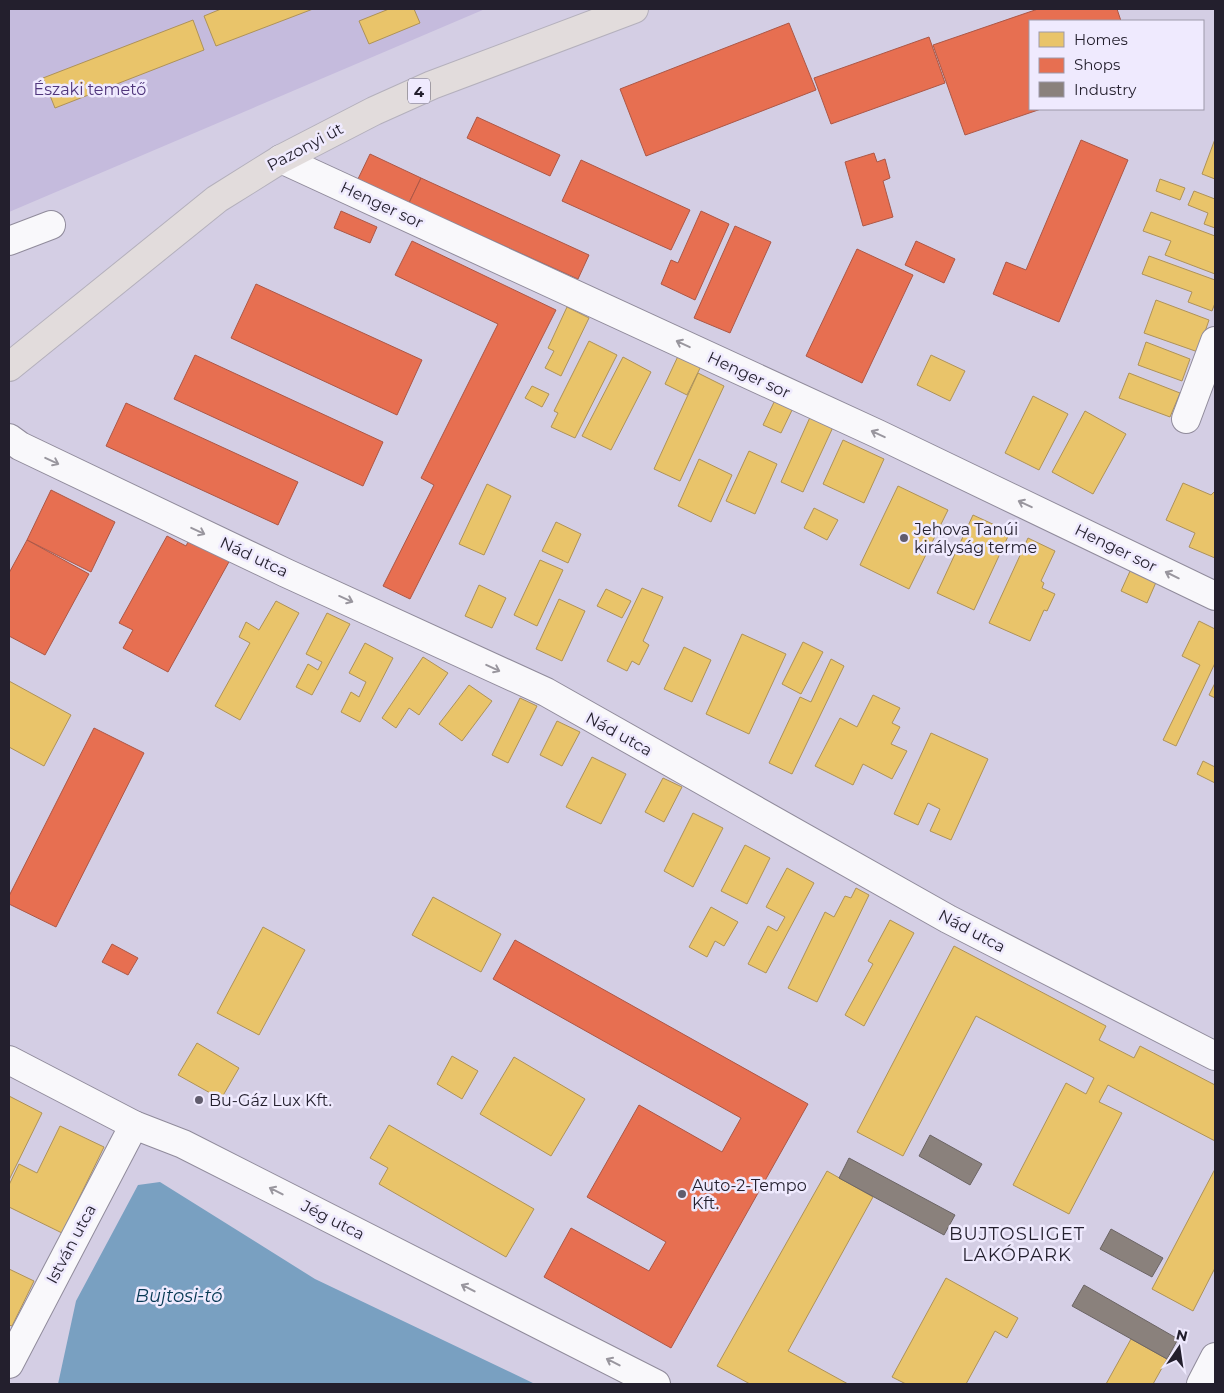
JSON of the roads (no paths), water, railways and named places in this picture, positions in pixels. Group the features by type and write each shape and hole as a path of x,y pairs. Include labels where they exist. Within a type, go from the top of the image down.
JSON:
{"main road":[{"name":"Pazonyi út","path":"14,363 217,199 281,159 374,111 432,85 634,9"}],"street":[{"name":"Henger sor","path":"281,159 887,438 1215,596"},
{"path":"9,242 51,225"},
{"path":"1186,418 1215,341"},
{"name":"Nád utca","path":"9,438 20,446 286,573 546,692 948,919 1215,1056"},
{"name":"Jég utca","path":"9,1060 134,1125 183,1144 656,1384"},
{"name":"István utca","path":"9,1364 134,1125"},
{"path":"1201,1384 1215,1356"}],"water":[{"name":"Bujtosi-tó","path":"160,1182 315,1279 535,1384 58,1384 76,1301 138,1185"}],"place":[{"name":"Jehova Tanúi királyság terme","path":"904,538"},
{"name":"Bu-Gáz Lux Kft.","path":"199,1100"},
{"name":"Auto-2-Tempo Kft.","path":"682,1194"}],"district":[{"name":"BUJTOSLIGET LAKÓPARK","path":"1017,1244"}],"park label":[{"name":"Északi temető","path":"90,89"}]}
